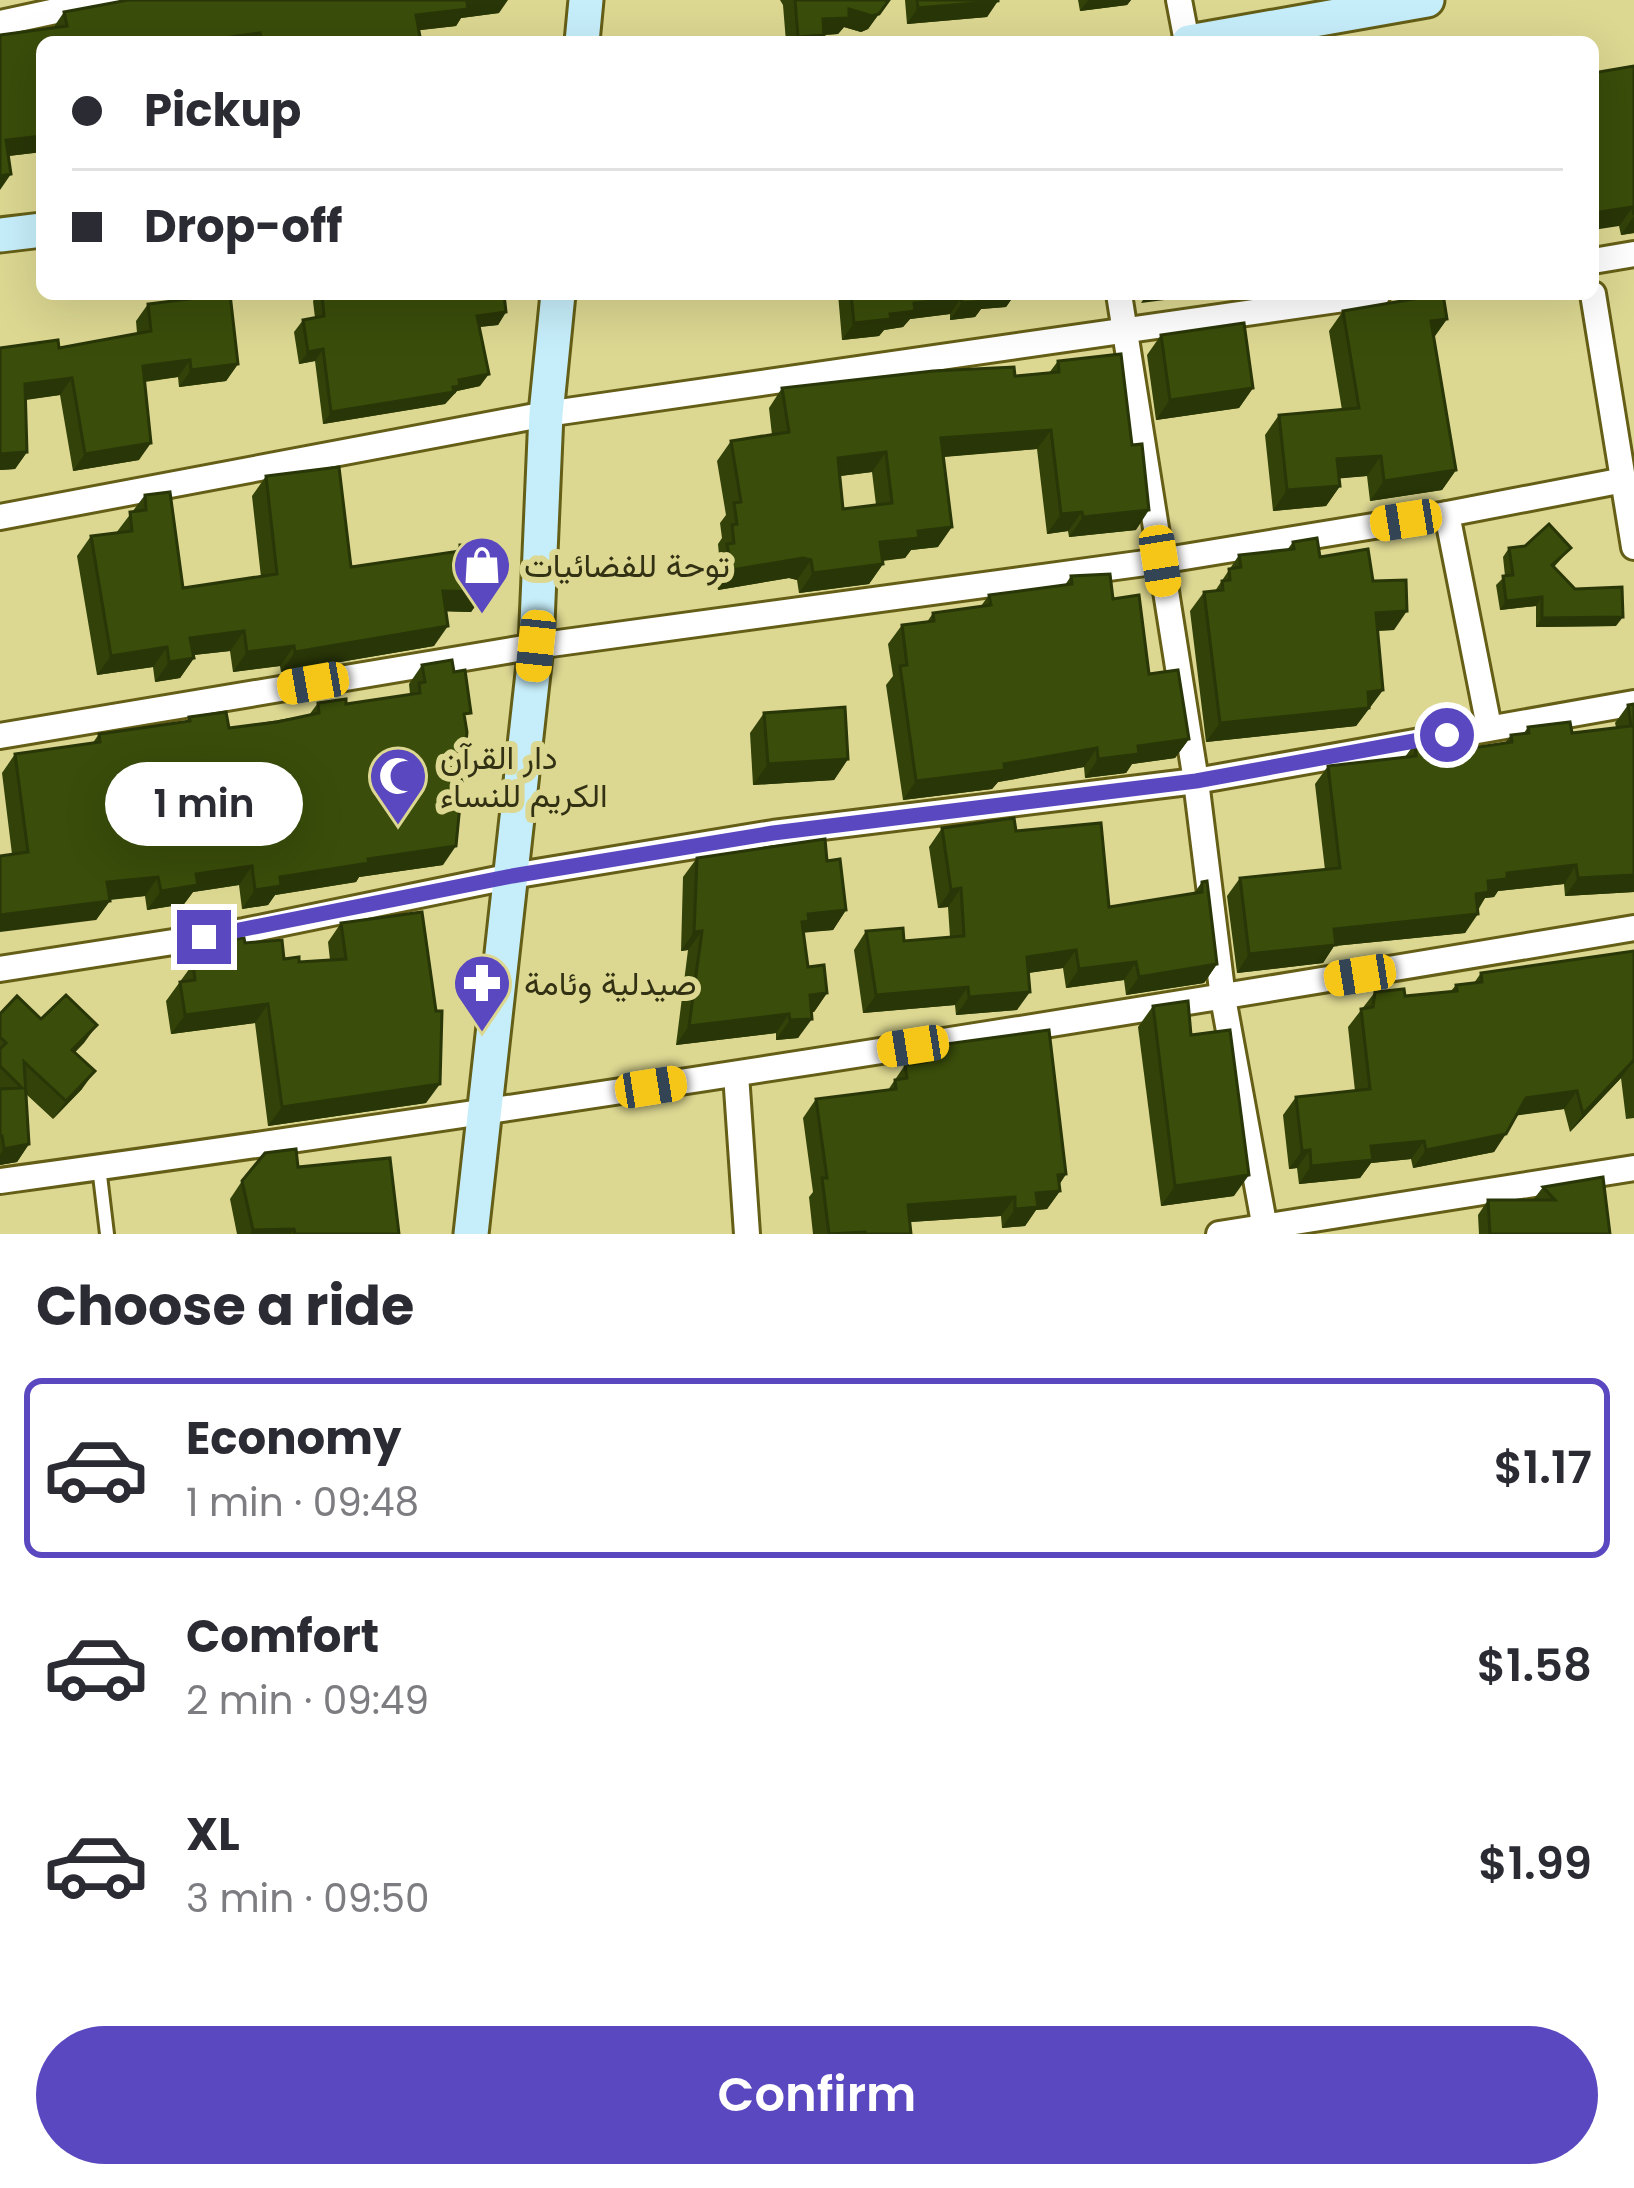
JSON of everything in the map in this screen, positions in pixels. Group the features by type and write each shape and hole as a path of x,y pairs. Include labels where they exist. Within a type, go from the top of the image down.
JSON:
{"street":[{"path":"0,23 106,0"},
{"path":"583,36 586,0"},
{"path":"1179,0 1187,36"},
{"path":"1222,36 1425,0"},
{"path":"0,236 36,231"},
{"path":"1599,260 1634,254"},
{"path":"471,1234 536,646 546,414 558,300"},
{"path":"1120,300 1196,781 1223,998 1265,1231"},
{"path":"0,517 546,414 1339,300"},
{"path":"1594,300 1634,547"},
{"path":"0,736 536,646 1160,561 1624,480"},
{"path":"1448,514 1489,727"},
{"path":"0,969 244,931 512,876 773,833 1196,781 1634,704"},
{"path":"0,1181 482,1114 1634,928"},
{"path":"736,1073 747,1234"},
{"path":"1219,1234 1265,1231 1634,1168"}],"lane":[{"path":"99,1167 107,1234"}],"building":[{"path":"128,0 482,0 467,2 468,9 416,15 420,36 36,36 36,137 6,140 11,174 0,176 0,35 67,26 64,12"},
{"path":"795,0 889,0 879,14 849,9 849,18 823,19 824,35 798,36"},
{"path":"917,0 998,0 998,1 918,8"},
{"path":"1634,66 1634,215 1633,207 1599,212 1599,72"},
{"path":"231,300 238,364 191,370 190,360 143,366 151,443 85,454 72,378 25,384 27,452 0,454 0,348 58,340 59,348 151,331 148,304"},
{"path":"323,300 505,300 506,312 477,316 489,374 459,380 454,392 331,412 323,349 308,352 303,320 324,316"},
{"path":"852,300 942,300 914,303 915,311 890,314 891,319 854,323"},
{"path":"1408,300 1444,300 1447,319 1431,321 1456,470 1384,481 1381,456 1337,459 1340,486 1287,490 1279,415 1359,408 1343,311"},
{"path":"1244,323 1253,388 1170,400 1161,335"},
{"path":"1121,354 1132,445 1142,444 1149,510 1083,517 1082,512 1061,514 1051,430 941,438 952,527 918,531 919,538 880,542 883,564 813,573 811,560 803,558 732,570 727,544 734,543 734,503 741,502 731,441 789,432 782,388 933,371 1014,367 1015,376 1059,372 1058,361","holes":["886,452 892,503 843,509 838,458"]},
{"path":"339,467 351,567 460,551 460,545 488,546 485,592 443,591 448,626 295,652 294,646 247,652 244,631 190,638 194,658 169,662 167,647 111,656 91,536 132,531 130,512 146,510 145,495 170,492 183,588 277,574 266,476"},
{"path":"1549,524 1571,548 1552,565 1575,589 1622,587 1623,617 1542,618 1542,597 1506,601 1503,576 1513,575 1509,548 1525,546"},
{"path":"1317,538 1320,557 1368,549 1373,581 1406,580 1407,611 1376,613 1383,690 1368,692 1369,708 1220,723 1204,592 1223,590 1222,581 1230,580 1229,569 1241,567 1239,555 1294,549 1293,542"},
{"path":"1110,574 1113,599 1139,595 1149,674 1178,670 1189,739 1138,746 1139,754 1098,759 1097,748 1004,764 1005,770 916,781 900,666 907,665 902,625 934,621 933,613 991,605 989,595 1072,584 1071,576"},
{"path":"452,660 454,672 465,670 471,713 464,714 467,732 456,846 280,877 281,886 255,890 252,866 196,874 198,885 161,891 158,877 107,882 110,901 0,915 0,856 28,852 15,754 100,742 99,734 190,721 189,717 226,712 229,728 319,713 318,703 346,699 346,704 420,693 419,683 425,682 422,665"},
{"path":"1634,704 1634,875 1578,878 1576,865 1507,873 1507,879 1488,881 1489,892 1476,894 1478,914 1334,929 1336,945 1249,954 1240,878 1340,868 1328,766 1416,756 1415,743 1427,740 1465,740 1466,749 1512,742 1511,735 1529,733 1528,727 1570,722 1572,733 1631,726 1628,705"},
{"path":"845,707 848,759 768,764 764,713"},
{"path":"1014,818 1016,831 1101,823 1109,907 1202,892 1202,882 1207,881 1217,964 1139,977 1136,962 1079,969 1076,950 1027,957 1030,992 969,997 968,987 876,995 866,931 903,928 904,941 964,936 961,888 951,890 942,828"},
{"path":"825,839 827,861 840,859 846,910 808,914 809,921 802,922 808,967 824,965 827,993 810,995 812,1019 790,1020 789,1014 689,1026 702,931 694,932 697,858"},
{"path":"422,912 436,1011 442,1011 440,1084 282,1107 268,1004 185,1015 180,982 195,980 193,963 211,961 208,943 282,940 284,959 346,959 341,923"},
{"path":"1634,951 1634,1060 1583,1114 1577,1091 1526,1098 1506,1134 1426,1150 1424,1141 1371,1146 1373,1160 1311,1166 1310,1150 1302,1151 1296,1097 1370,1089 1361,1009 1373,1007 1375,992 1404,989 1405,996 1457,991 1456,985 1482,982 1481,973"},
{"path":"66,995 97,1025 72,1050 95,1071 66,1101 24,1062 29,1144 4,1149 0,1089 22,1088 0,1066 0,1049 6,1043 0,1037 0,1014 17,996 41,1019"},
{"path":"1188,1001 1191,1035 1230,1030 1249,1175 1175,1186 1153,1006"},
{"path":"1049,1030 1066,1174 1058,1175 1060,1191 1036,1193 1038,1207 1015,1209 1015,1197 908,1205 911,1234 829,1234 816,1099 896,1089 895,1080 907,1078 905,1065 926,1062 924,1047"},
{"path":"296,1149 298,1167 390,1158 399,1234 253,1230 242,1181 265,1153"},
{"path":"1603,1177 1610,1234 1490,1234 1488,1200 1555,1200 1543,1187"}],"place":[{"name":"توحة للفضائيات","path":"482,616"},
{"name":"دار القرآن الكريم للنساء","path":"398,827"},
{"name":"صيدلية وئامة","path":"482,1034"}],"route":[{"path":"204,937 512,876 773,833 1196,781 1447,735"}]}
